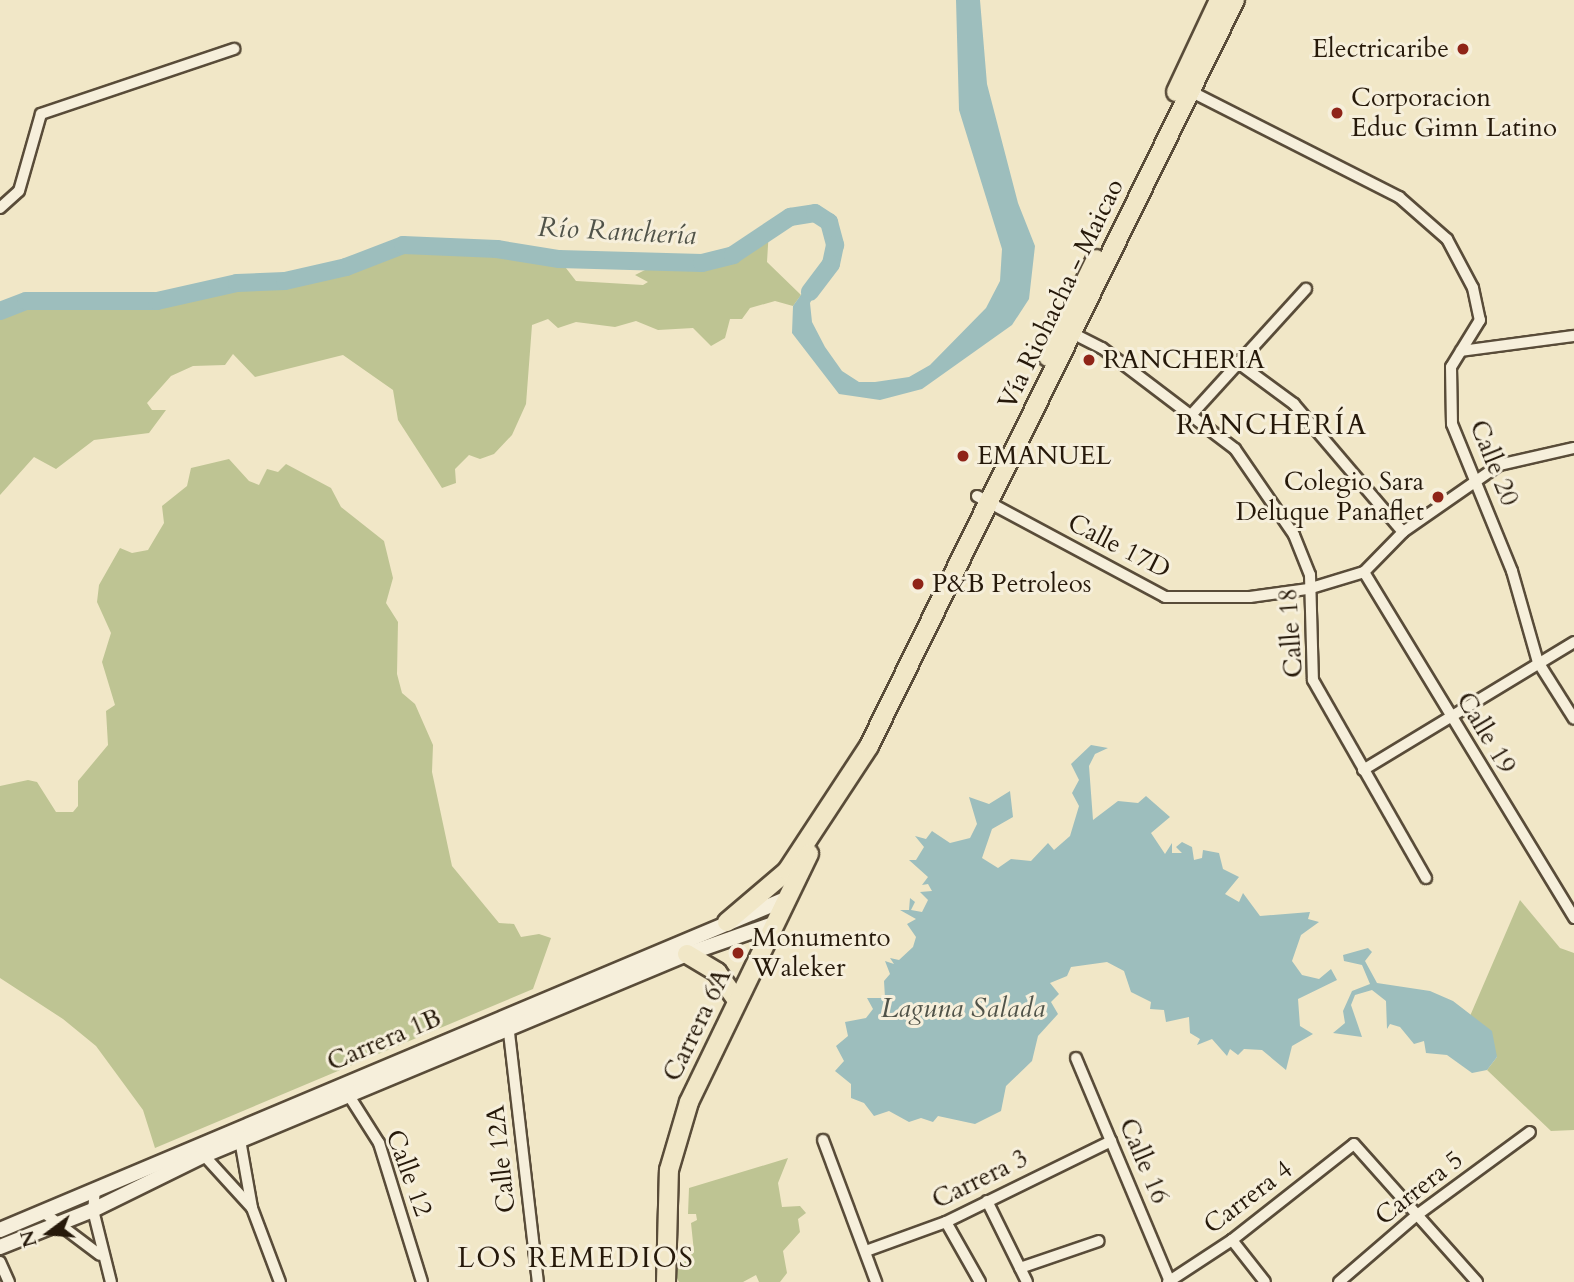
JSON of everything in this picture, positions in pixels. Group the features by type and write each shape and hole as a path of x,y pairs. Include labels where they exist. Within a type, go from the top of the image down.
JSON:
{"highway":[{"name":"Vía Riohacha - Maicao","path":"831,806 856,760 857,743 1230,0"},
{"name":"Vía Riohacha - Maicao","path":"982,498 1074,334 1156,146"},
{"name":"Carrera 6A","path":"666,1282 669,1170 689,1102 831,806"},
{"path":"727,922 787,871 831,806"},
{"path":"687,954 717,972 737,1001"}],"street":[{"path":"0,208 19,191 41,114 234,49"},
{"name":"Calle 20","path":"1184,89 1399,197 1447,239 1473,288 1480,320 1451,367 1452,424 1511,571 1538,662 1574,719"},
{"path":"1193,413 1306,289"},
{"name":"Calle 18","path":"1074,334 1102,348 1193,413 1235,449 1294,535 1310,575 1308,589 1313,680 1426,878"},
{"path":"1461,351 1574,336"},
{"path":"1237,362 1294,404 1403,532"},
{"path":"1308,589 1364,572 1403,532 1499,465 1574,448"},
{"name":"Calle 17D","path":"982,498 1165,597 1250,597 1308,589"},
{"name":"Calle 19","path":"1364,572 1572,918"},
{"path":"1363,770 1449,715 1574,642"},
{"name":"Carrera 1B","path":"0,1230 95,1189 239,1135 342,1085 788,898"},
{"name":"Carrera 1B","path":"239,1135 350,1098 687,954 776,923"},
{"name":"Calle 12A","path":"504,1016 510,1031 538,1282"},
{"name":"Calle 16","path":"1076,1058 1169,1282"},
{"name":"Calle 12","path":"342,1085 379,1143 422,1282"},
{"name":"Carrera 5","path":"1339,1282 1417,1216 1530,1132"},
{"path":"239,1135 252,1208 280,1282"},
{"path":"823,1140 866,1251 871,1280"},
{"name":"Carrera 3","path":"866,1251 946,1222 1111,1141"},
{"name":"Carrera 4","path":"1169,1282 1232,1240 1354,1144 1417,1216"},
{"path":"200,1151 252,1208"},
{"name":"Carrera 1B","path":"0,1247 93,1210 200,1151"},
{"path":"95,1189 93,1210 100,1255 111,1282"},
{"path":"987,1201 1027,1282"},
{"path":"43,1212 100,1255"},
{"path":"1417,1216 1477,1282"},
{"path":"946,1222 980,1282"},
{"path":"1232,1240 1265,1282"},
{"path":"1020,1268 1099,1241"},
{"path":"0,1262 9,1282"}],"green space":[{"path":"769,229 767,262 801,295 793,306 775,301 750,308 742,319 730,319 725,338 711,346 693,328 658,330 636,321 615,327 576,322 558,328 548,319 532,325 526,404 512,435 494,454 480,459 469,455 455,469 456,483 442,488 398,420 393,390 343,355 255,377 233,354 225,365 193,366 171,376 147,403 152,410 166,410 149,433 94,440 56,469 34,457 0,495 0,311 26,301 157,301 342,268 403,245 497,249 559,259 576,281 643,285 648,282 635,275 649,268 718,267 724,257"},
{"path":"229,459 249,481 259,485 267,469 278,472 286,464 331,488 341,507 384,541 393,578 386,603 398,622 397,674 402,693 415,704 433,745 432,772 452,866 499,923 514,924 521,937 539,934 551,938 533,989 155,1148 143,1110 96,1046 63,1019 0,978 0,786 28,780 37,782 56,812 73,812 78,806 78,781 108,745 106,711 115,705 102,662 111,633 97,602 99,585 120,548 132,553 148,550 164,523 162,506 187,486 191,468"},
{"path":"1520,900 1560,948 1574,953 1574,1130 1551,1131 1487,1070 1497,1057 1470,1016"},
{"path":"788,1158 778,1183 782,1207 800,1206 806,1213 798,1219 800,1232 783,1251 787,1273 780,1282 759,1282 756,1275 743,1282 679,1282 674,1272 694,1252 691,1223 697,1220 696,1214 688,1214 689,1188"}],"water":[{"path":"956,0 980,0 987,84 1018,203 1035,246 1029,299 1012,325 922,389 880,400 839,394 792,333 793,306 808,285 825,274 810,303 812,322 825,347 842,371 859,382 875,382 909,377 930,365 986,308 1000,281 1002,249 959,110"},
{"name":"Laguna Salada","path":"1091,745 1108,748 1095,754 1089,766 1093,820 1118,801 1138,803 1146,796 1170,817 1151,833 1165,854 1172,843 1172,853 1182,853 1176,847 1182,842 1192,847 1194,860 1202,858 1203,850 1219,853 1223,869 1239,877 1225,894 1239,902 1243,893 1260,916 1310,912 1308,919 1319,922 1301,935 1292,961 1302,975 1319,979 1331,969 1337,980 1298,999 1300,1026 1313,1034 1292,1046 1286,1070 1262,1050 1244,1049 1238,1055 1230,1049 1227,1056 1212,1039 1197,1045 1200,1039 1190,1033 1189,1017 1166,1022 1164,1010 1150,1009 1151,1002 1131,992 1124,971 1107,962 1071,967 1067,976 1050,983 1059,994 1051,1002 1058,1014 1038,1036 1032,1061 1006,1086 1001,1111 975,1124 938,1116 933,1122 921,1118 909,1122 889,1111 874,1116 864,1103 851,1098 851,1084 835,1071 844,1061 836,1046 848,1036 845,1022 866,1018 873,1009 867,998 885,998 884,981 890,974 885,961 894,964 890,958 899,960 913,947 916,937 907,924 916,919 900,910 909,910 910,898 915,902 911,910 922,912 928,900 920,892 932,891 928,884 922,885 928,877 909,860 916,860 924,847 915,836 926,839 932,831 950,843 970,838 977,824 969,797 989,804 1010,791 1013,817 992,829 982,858 998,868 1011,859 1031,861 1048,843 1054,850 1070,836 1079,806 1072,793 1079,780 1071,764"},
{"path":"1368,948 1372,952 1365,961 1377,983 1430,991 1453,1001 1492,1031 1497,1057 1487,1070 1472,1073 1447,1055 1426,1053 1424,1041 1414,1044 1400,1027 1390,1024 1387,1029 1386,1001 1372,990 1355,995 1351,1005 1362,1037 1333,1033 1345,1023 1343,1011 1352,991 1370,984 1362,965 1344,961 1343,955"}],"waterway":[{"name":"Río Ranchería","path":"0,311 26,301 157,301 237,283 285,281 346,267 403,245 497,249 559,259 702,263 733,255 790,217 815,213 829,222 835,245 831,264 810,292"}],"place":[{"name":"Electricaribe","path":"1463,49"},
{"name":"Corporacion Educ Gimn Latino","path":"1337,113"},
{"name":"RANCHERIA","path":"1089,360"},
{"name":"EMANUEL","path":"963,456"},
{"name":"Colegio Sara Deluque Panaflet","path":"1438,497"},
{"name":"P&B Petroleos","path":"918,584"},
{"name":"Monumento Waleker","path":"738,953"}],"district":[{"name":"RANCHERÍA","path":"1272,425"},
{"name":"LOS REMEDIOS","path":"576,1258"}]}
